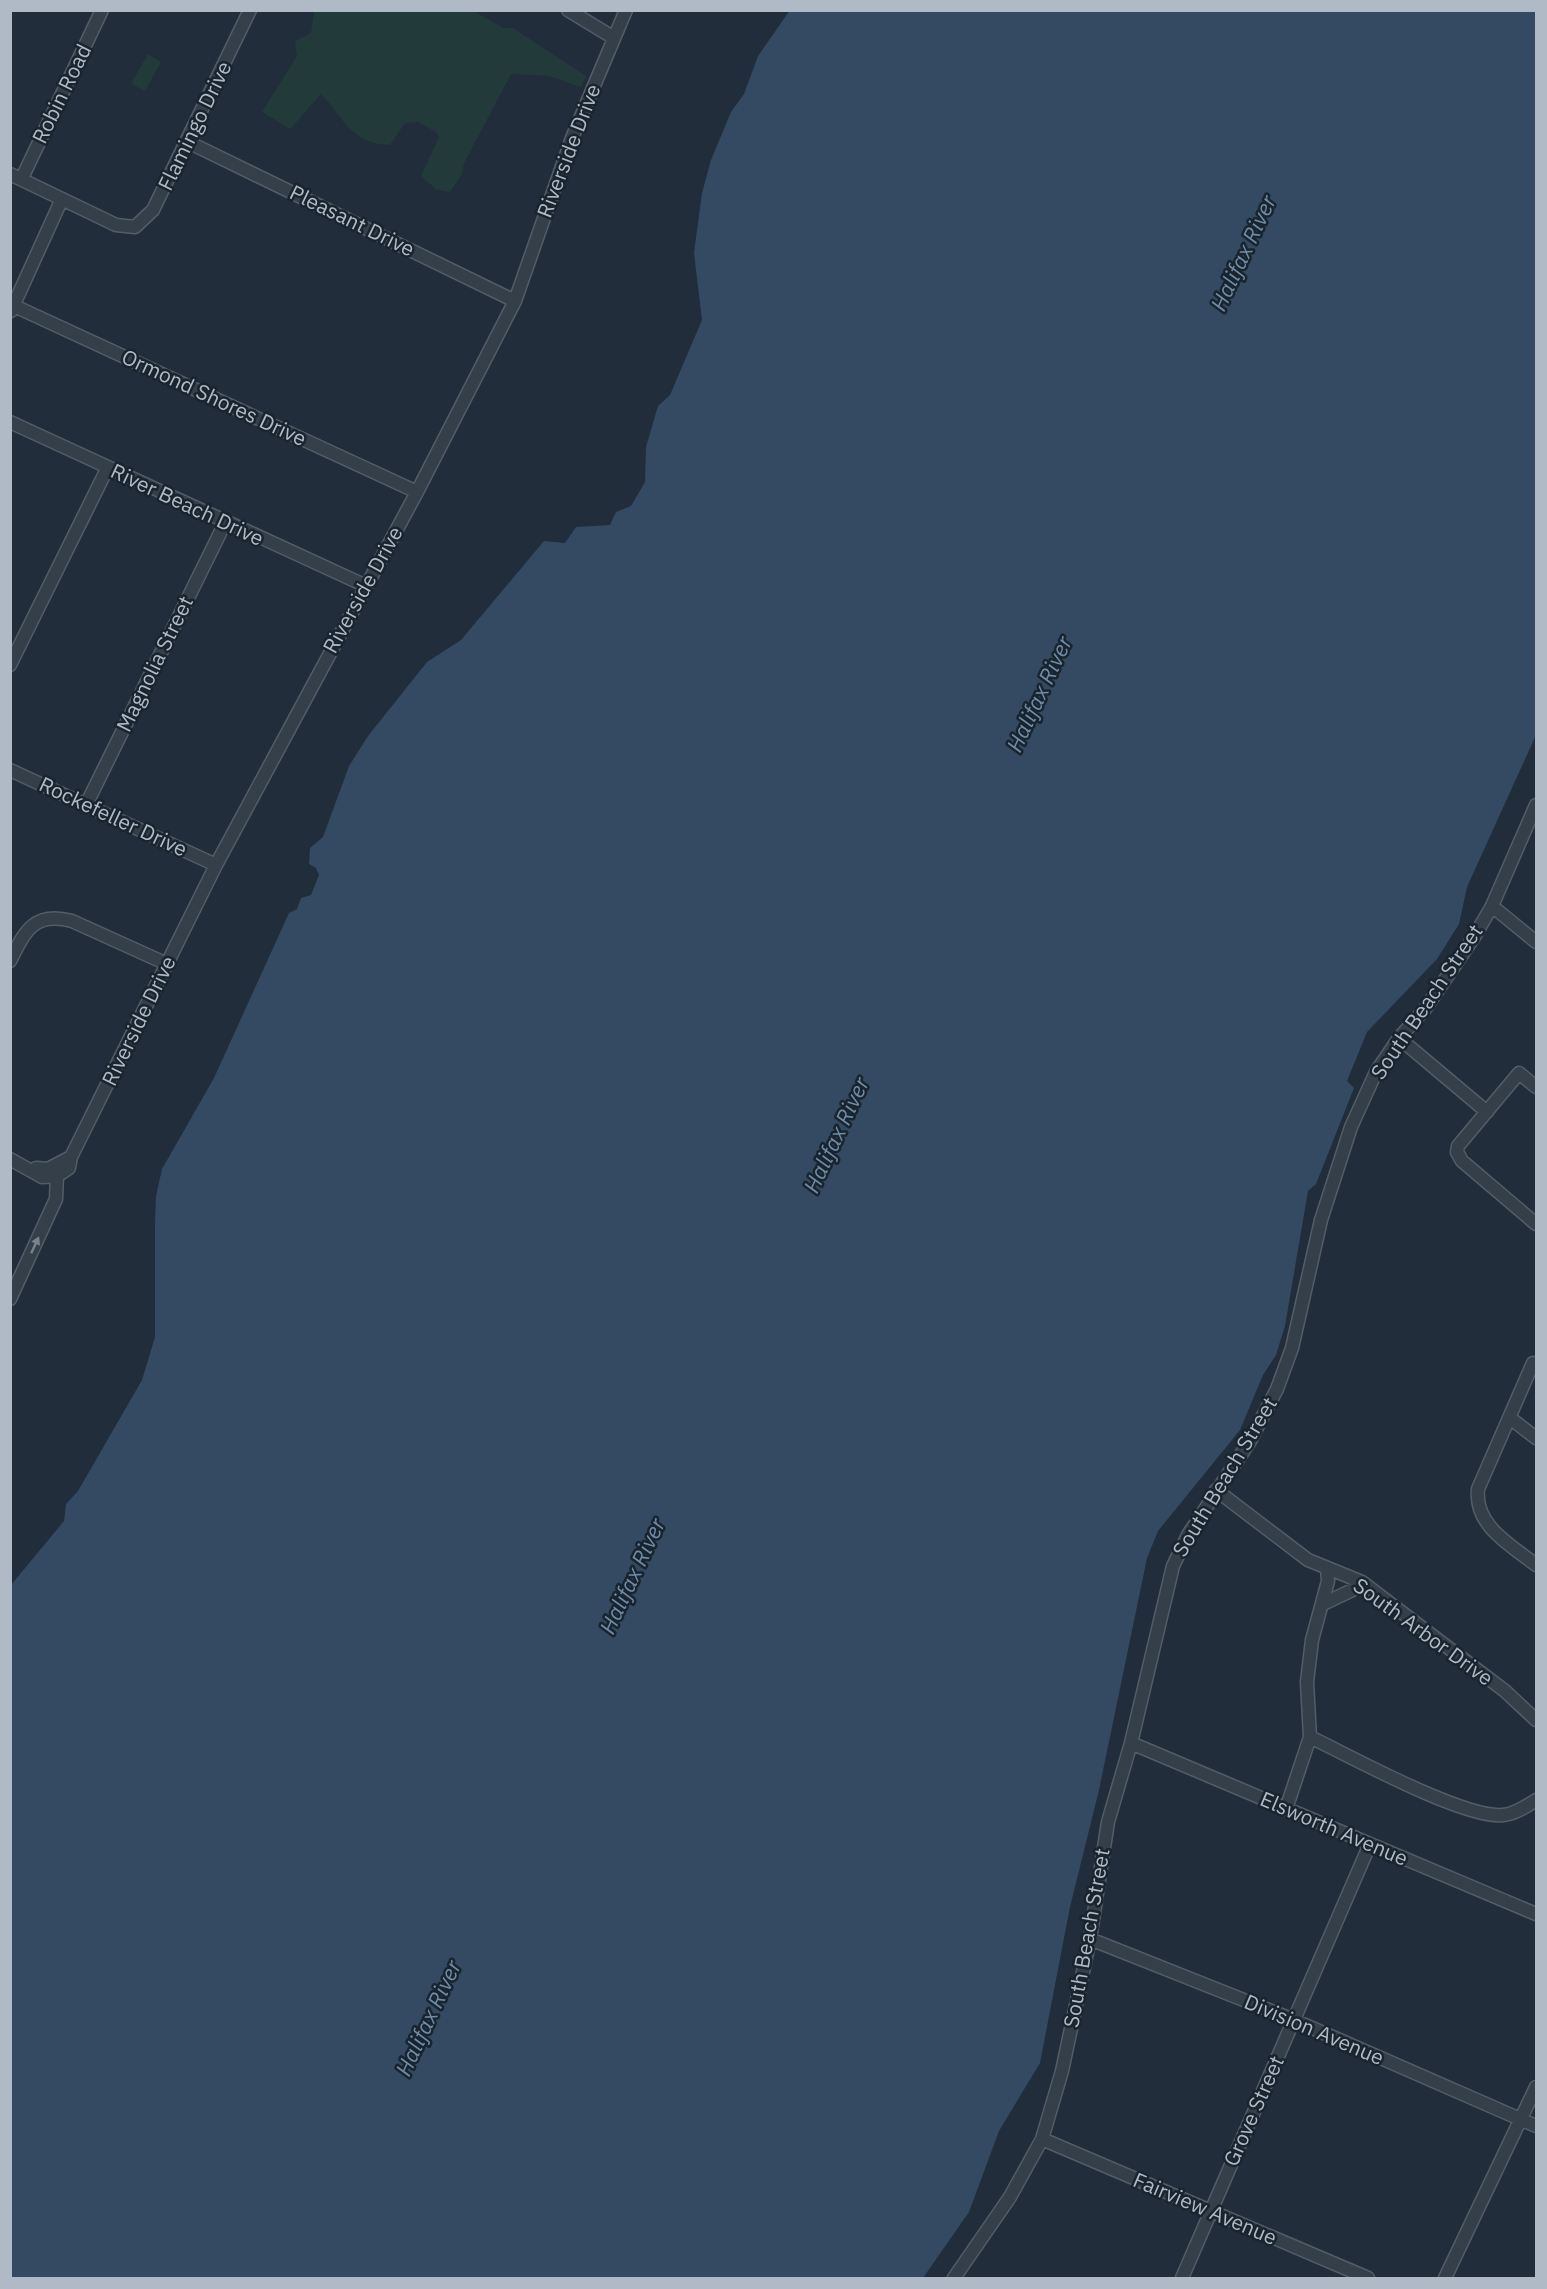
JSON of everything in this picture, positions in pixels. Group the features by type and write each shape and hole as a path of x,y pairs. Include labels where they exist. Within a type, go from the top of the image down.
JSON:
{"street":[{"name":"Robin Road","path":"16,176 102,10"},
{"name":"Flamingo Drive","path":"61,201 126,228 135,227 153,210 188,142 250,10"},
{"path":"568,10 614,38"},
{"name":"Riverside Drive","path":"10,1299 56,1199 57,1170 69,1168 71,1157 216,865 364,585 417,492 515,301 552,190 626,10"},
{"name":"Pleasant Drive","path":"188,142 515,301"},
{"path":"12,307 61,201 16,176"},
{"name":"Ormond Shores Drive","path":"12,307 417,492"},
{"name":"River Beach Drive","path":"10,422 107,469 364,585"},
{"path":"10,666 107,469"},
{"name":"Magnolia Street","path":"86,805 225,523"},
{"name":"Rockefeller Drive","path":"10,770 216,865"},
{"name":"South Beach Street","path":"954,2278 1010,2198 1042,2139 1062,2071 1090,1939 1108,1822 1131,1743 1173,1566 1188,1535 1250,1441 1277,1389 1292,1348 1321,1220 1351,1127 1376,1072 1399,1038 1425,1009 1492,906 1536,805"},
{"path":"1521,840 1536,829"},
{"path":"1492,906 1536,942"},
{"path":"10,961 22,938 32,926 42,919 55,916 72,921 167,964"},
{"path":"1399,1038 1487,1112"},
{"path":"1536,1087 1519,1073 1458,1146 1457,1152 1462,1161 1536,1224"},
{"path":"10,1159 42,1177 57,1170"},
{"path":"1533,1363 1478,1489 1479,1512 1491,1530 1536,1565"},
{"path":"1510,1418 1536,1438"},
{"name":"South Arbor Drive","path":"1216,1490 1308,1560 1365,1584 1505,1691 1536,1720"},
{"path":"1286,1809 1310,1737 1307,1682 1312,1640 1328,1581 1327,1569"},
{"path":"1323,1604 1365,1584"},
{"path":"1310,1737 1429,1793 1481,1814 1504,1815 1523,1809 1536,1800"},
{"name":"Elsworth Avenue","path":"1131,1743 1536,1914"},
{"name":"Grove Street","path":"1182,2278 1371,1844"},
{"name":"Division Avenue","path":"1090,1939 1294,2020 1536,2126"},
{"path":"1445,2278 1536,2087"},
{"name":"Fairview Avenue","path":"1042,2139 1368,2278"}],"green space":[{"path":"314,11 474,11 503,28 513,28 586,76 581,87 549,76 511,74 464,163 462,174 450,192 437,190 421,176 439,137 436,132 418,122 405,123 390,145 377,144 357,135 321,94 290,129 262,112 297,56 295,41 311,33"},
{"path":"148,54 161,62 145,91 131,84"}],"water":[{"name":"Halifax River","path":"790,10 1536,11 1536,735 1467,887 1459,924 1437,959 1367,1032 1347,1081 1354,1088 1316,1184 1308,1191 1285,1326 1276,1355 1263,1375 1240,1430 1158,1531 1147,1558 1099,1790 1070,1907 1040,2063 999,2131 969,2212 923,2278 11,2278 11,1585 64,1521 66,1504 78,1491 142,1380 155,1337 156,1196 162,1169 214,1078 289,913 297,909 301,898 311,895 319,875 316,868 309,864 310,848 323,837 349,766 368,736 427,662 461,640 544,541 565,543 576,527 610,525 616,512 631,506 645,482 646,447 658,406 670,395 702,320 694,253 702,193 711,160 731,112 744,94 758,56"}]}
